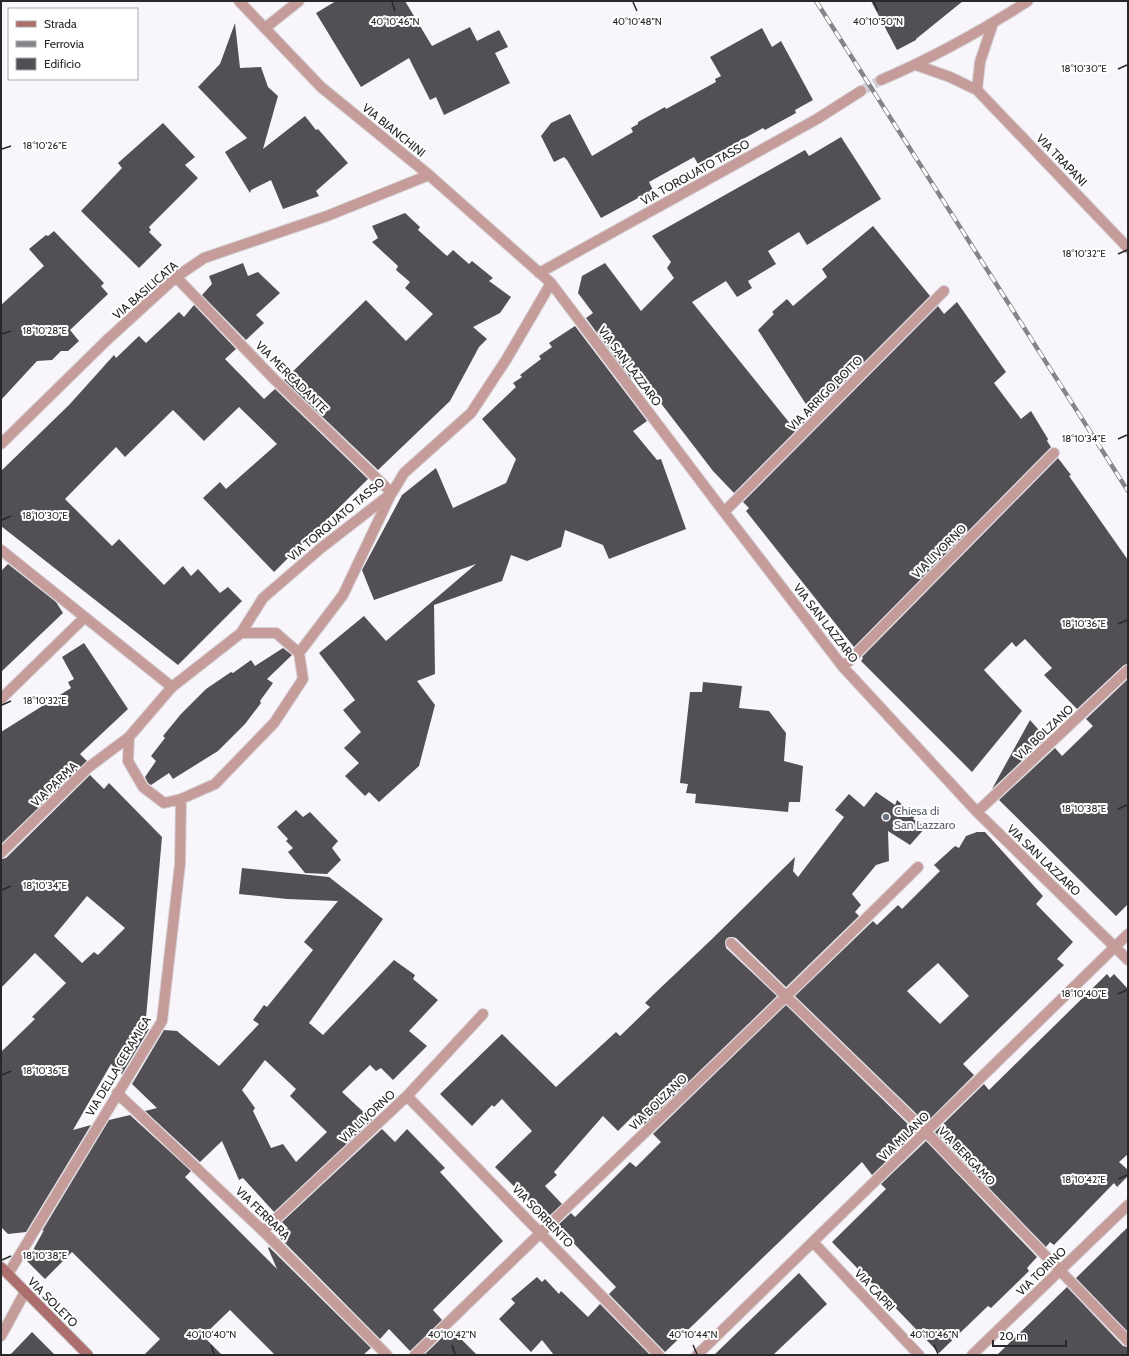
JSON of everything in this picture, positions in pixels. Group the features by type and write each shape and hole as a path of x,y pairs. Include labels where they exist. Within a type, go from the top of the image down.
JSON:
{"street":[{"name":"VIA BIANCHINI","path":"239,1 321,87 429,175 539,272"},
{"path":"265,28 299,1"},
{"path":"881,80 916,65 992,23 1028,1"},
{"path":"977,90 980,62 992,23"},
{"name":"VIA TRAPANI","path":"916,65 950,77 977,90 1128,248"},
{"name":"VIA TORQUATO TASSO","path":"539,272 817,119 861,91"},
{"name":"VIA BASILICATA","path":"1,444 107,340 176,277 204,258 327,216 429,175"},
{"name":"VIA SAN LAZZARO","path":"539,272 551,283 843,667 977,812 1128,960"},
{"name":"VIA MERCADANTE","path":"176,277 274,379 392,493"},
{"name":"VIA TORQUATO TASSO","path":"129,737 172,687 241,633 263,598 322,548 392,493 404,473 471,413 506,360 551,283"},
{"name":"VIA ARRIGO BOITO","path":"724,512 944,291"},
{"name":"VIA LIVORNO","path":"843,667 1054,453"},
{"path":"299,653 343,595 392,493"},
{"path":"1,550 172,687"},
{"path":"1,699 84,618"},
{"path":"129,737 128,761 143,787 164,803 181,799 215,784 274,723 303,679 299,653 276,632 241,633"},
{"name":"VIA BOLZANO","path":"977,812 1128,670"},
{"name":"VIA PARMA","path":"1,853 89,767 129,737"},
{"name":"VIA DELLA CERAMICA","path":"4,1271 118,1093 162,1021 180,864 181,799"},
{"name":"VIA BOLZANO","path":"415,1355 540,1232 786,998 918,867"},
{"name":"VIA MILANO","path":"697,1355 1128,934"},
{"name":"VIA BERGAMO","path":"731,942 786,998 926,1132 1059,1272 1128,1341"},
{"name":"VIA LIVORNO","path":"263,1231 407,1096 483,1014"},
{"name":"VIA FERRARA","path":"118,1093 263,1231 387,1355"},
{"name":"VIA SORRENTO","path":"407,1096 660,1355"},
{"name":"VIA TORINO","path":"972,1355 1128,1205"},
{"name":"VIA CAPRI","path":"813,1242 919,1355"},
{"name":"VIA SOLETO","path":"4,1271 88,1355"},
{"path":"1,1336 25,1292"}],"building":[{"path":"336,1 405,1 432,46 470,27 477,41 499,30 508,47 495,53 510,83 444,115 436,97 430,100 409,58 361,87 316,13"},
{"path":"871,1 963,1 916,40 897,50"},
{"path":"235,23 240,68 261,67 268,87 278,96 263,149 305,116 316,130 318,129 348,163 316,191 319,196 283,209 271,180 251,190 250,193 225,152 247,138 198,87 220,64"},
{"path":"762,28 772,47 781,41 813,100 795,110 796,113 765,130 763,128 698,164 694,157 649,182 653,190 601,218 567,160 564,157 554,162 541,136 551,123 570,114 592,156 633,132 631,128 638,124 638,122 665,107 666,109 716,82 715,79 721,76 710,57"},
{"path":"163,123 195,157 185,165 198,178 149,227 151,230 149,232 162,245 139,268 81,211 122,168 118,163"},
{"path":"841,137 881,199 807,245 799,232 768,251 776,264 748,281 752,288 737,297 726,281 692,302 792,426 811,412 758,330 774,314 772,312 787,299 793,306 827,277 822,269 873,226 930,296 734,493 713,471 623,354 632,380 586,318 593,313 578,293 582,276 605,263 641,311 674,278 667,268 671,262 652,236 805,150 809,156"},
{"path":"405,213 420,227 418,230 447,256 453,250 469,264 472,261 493,278 489,281 511,297 500,313 473,327 487,339 479,347 450,401 378,470 284,380 366,300 406,341 433,314 405,288 410,282 396,270 398,266 372,242 378,238 372,226"},
{"path":"54,231 104,283 101,286 108,294 70,330 79,341 68,351 61,351 52,360 37,361 1,400 1,305 44,266 29,249 46,235 48,236"},
{"path":"243,263 248,276 258,272 280,293 256,315 264,323 246,340 202,295 212,284 209,276"},
{"path":"957,302 1006,372 994,383 1021,419 1031,411 1048,439 1047,441 1051,447 854,647 746,511 749,508 743,502 938,306 944,314"},
{"path":"194,305 236,349 225,359 264,399 275,389 368,479 274,572 203,498 220,482 226,489 277,444 239,407 204,441 173,410 125,457 116,447 65,499 112,546 119,539 164,585 183,566 191,576 198,569 220,593 228,587 242,601 178,665 1,526 1,471 69,405 114,355 116,358 139,336 146,343 179,312 184,317"},
{"path":"575,326 647,421 633,431 657,460 661,459 686,529 609,559 603,545 565,530 561,547 527,561 511,555 502,581 434,605 435,674 417,681 435,705 419,766 379,802 369,792 365,796 345,776 359,763 344,748 361,732 343,710 355,700 319,653 364,616 386,641 476,564 374,600 362,570 402,495 436,468 453,508 506,483 516,459 482,419 516,387 513,383 522,377 520,375 541,359 539,356 552,347 549,343"},
{"path":"1058,458 1128,560 1128,664 1124,665 1077,709 1044,675 1052,668 1025,639 1016,647 1012,642 984,670 1022,711 972,772 861,661 863,658 862,657"},
{"path":"8,564 56,602 63,613 1,672 1,571"},
{"path":"84,643 128,709 80,754 87,761 1,844 1,732 71,688 68,682 74,679 62,657"},
{"path":"283,648 292,655 267,679 273,683 260,701 261,703 245,724 218,751 173,779 169,773 151,785 148,783 145,777 156,761 151,756 165,738 163,736 181,714 206,689 251,660 255,666"},
{"path":"1128,679 1128,904 1116,916 999,800 1055,748 1062,756 1093,726 1086,719"},
{"path":"703,682 742,686 739,708 769,711 786,733 784,761 803,766 800,802 789,802 788,812 695,803 696,794 686,793 688,784 680,783 690,692 702,692"},
{"path":"1030,720 1046,738 992,789"},
{"path":"90,775 104,789 109,783 162,837 145,1029 149,1029 122,1074 111,1064 73,1130 91,1125 26,1232 8,1234 1,1227 1,1052 35,1019 32,1017 66,983 35,953 1,988 1,859 6,858","holes":["87,896 125,928 98,955 94,952 82,963 54,936"]},
{"path":"876,792 895,805 897,800 915,816 913,819 926,827 910,845 888,831 889,861 876,865 852,894 861,905 855,912 859,916 786,987 736,938 727,938 725,942 726,948 777,996 644,1125 634,1115 618,1131 603,1116 554,1172 557,1175 545,1186 562,1204 548,1217 539,1208 537,1210 495,1167 532,1131 502,1099 494,1107 492,1105 472,1126 440,1094 502,1034 556,1087 616,1032 620,1036 650,1007 645,1003 795,857 793,871 798,877 844,817 835,810 849,794 864,807"},
{"path":"296,810 303,817 310,812 338,841 332,848 341,860 327,874 305,873 288,852 293,848 286,841 288,839 277,827"},
{"path":"977,832 985,832 1043,896 1036,904 1073,942 1057,959 1064,965 963,1064 974,1075 926,1123 795,996 873,921 877,925 898,905 902,909 940,871 934,865 955,846 959,848 966,836","holes":["938,963 969,996 940,1024 907,991"]},
{"path":"242,868 329,877 383,919 309,1023 323,1035 394,960 415,975 413,979 438,1000 409,1031 427,1046 393,1080 381,1068 376,1071 370,1065 342,1092 372,1120 274,1212 243,1178 239,1180 222,1141 200,1162 145,1111 157,1108 132,1084 164,1030 177,1031 219,1066 259,1024 253,1020 264,1005 267,1007 313,950 304,942 338,901 287,899 239,894","holes":["265,1060 296,1089 290,1096 327,1132 296,1162 283,1144 271,1148 253,1111 255,1108 242,1090"]},
{"path":"1107,974 1110,978 1114,974 1128,989 1128,1154 1119,1162 1128,1170 1128,1176 1117,1187 1114,1183 1054,1245 1050,1242 1046,1247 935,1132 984,1084 989,1090"},
{"path":"786,1005 916,1132 872,1175 862,1162 665,1352 609,1294 616,1287 557,1226 571,1213 575,1217 630,1162 636,1167 661,1142 653,1134"},
{"path":"130,1115 191,1171 185,1177 277,1269 268,1248 269,1247 371,1348 363,1355 275,1355 230,1310 203,1336 222,1355 144,1355 160,1339 72,1252 45,1279 27,1261 44,1230 42,1231 109,1120"},
{"path":"382,1129 395,1142 407,1129 445,1168 440,1172 503,1241 433,1310 442,1320 410,1351 389,1329 380,1339 279,1237 288,1228 282,1222"},
{"path":"926,1141 1037,1257 1027,1268 1029,1271 991,1308 988,1306 939,1353 832,1242 886,1189 881,1184"},
{"path":"1128,1227 1128,1332 1076,1278"},
{"path":"799,1273 827,1304 773,1355 714,1355"},
{"path":"537,1277 542,1282 545,1279 559,1294 561,1291 588,1317 600,1304 650,1355 554,1355 542,1340 531,1352 499,1319 515,1303 511,1299"},
{"path":"1067,1287 1123,1346 1128,1347 1128,1355 997,1355"},
{"path":"451,1329 477,1355 424,1355"},
{"path":"32,1332 55,1355 10,1355"}],"tunnel":[{"path":"861,91 881,80"}],"railway":[{"path":"816,1 1128,491"}],"place":[{"name":"Chiesa di San Lazzaro","path":"886,817"}]}
